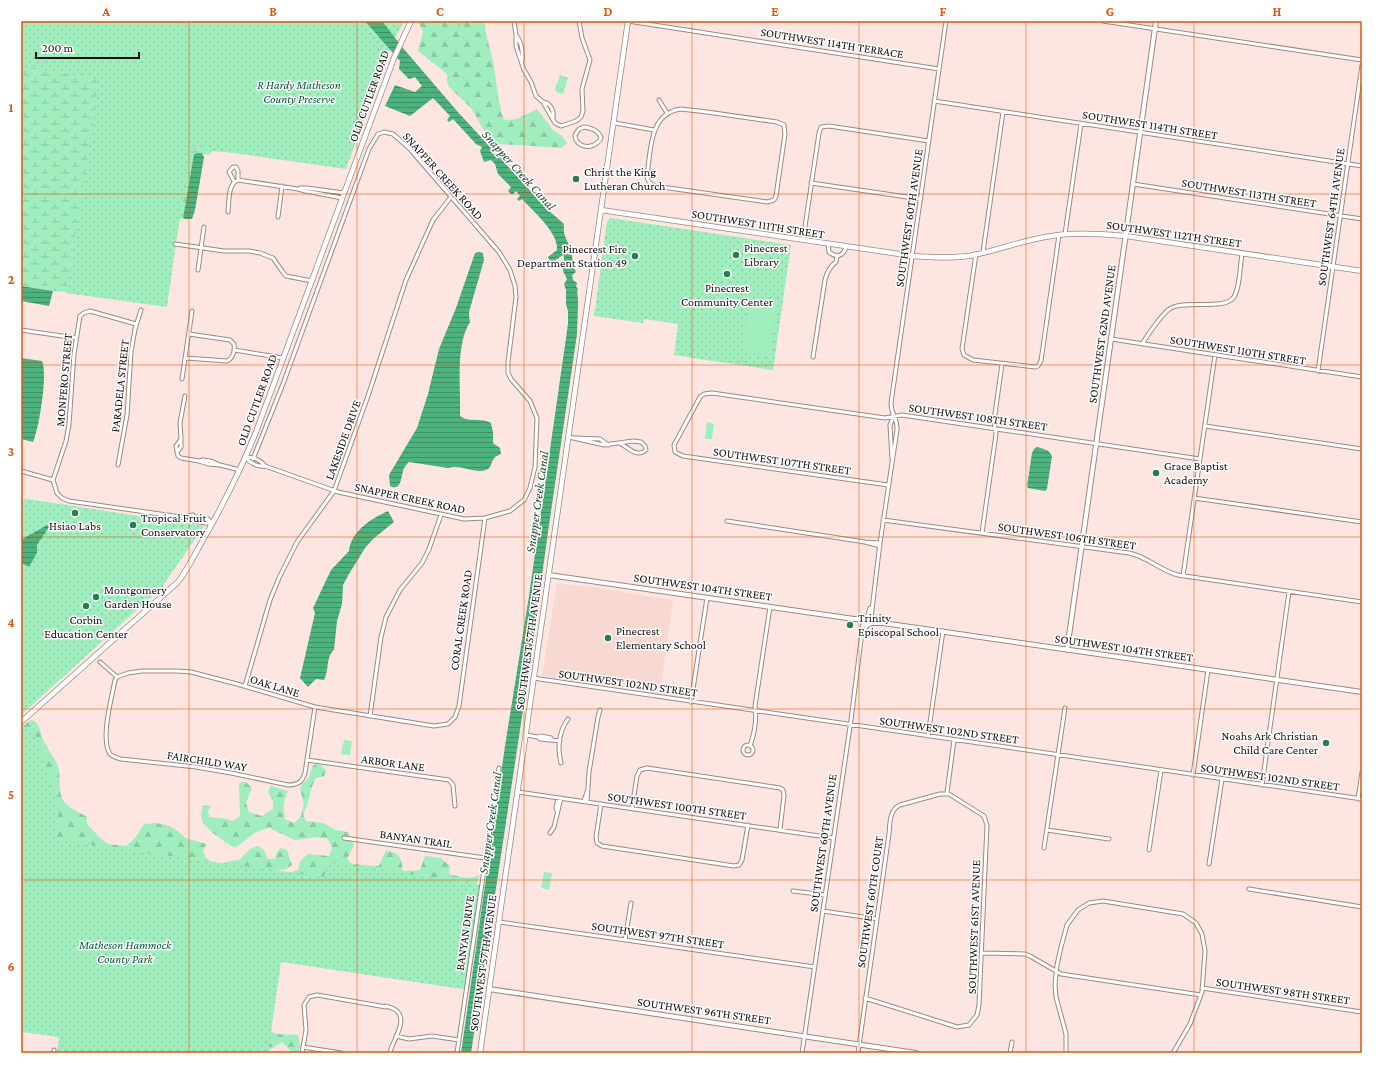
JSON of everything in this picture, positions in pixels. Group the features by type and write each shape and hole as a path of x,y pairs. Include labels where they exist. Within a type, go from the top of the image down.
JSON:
{"main road":[{"name":"OLD CUTLER ROAD","path":"21,722 178,582 212,524 246,457 400,41 411,21"},
{"name":"SOUTHWEST 57TH AVENUE","path":"480,1053 628,21"},
{"name":"SOUTHWEST 111TH STREET","path":"601,210 803,241 913,256"},
{"name":"SOUTHWEST 112TH STREET","path":"913,256 948,257 976,254 1065,234 1126,236 1362,272"}],"street":[{"path":"514,21 516,46 524,70 532,85 534,94 550,107 553,114 552,118 559,126 574,122 581,117 583,113 582,89 590,60 582,38 579,21"},
{"name":"SOUTHWEST 114TH TERRACE","path":"628,21 939,69"},
{"name":"SOUTHWEST 60TH AVENUE","path":"802,1053 862,635 871,607 897,426 897,420 891,412 892,403 946,21"},
{"path":"1103,21 1362,60"},
{"name":"SOUTHWEST 62ND AVENUE","path":"1067,650 1156,21"},
{"name":"SOUTHWEST 64TH AVENUE","path":"1318,371 1362,65"},
{"path":"659,100 667,113"},
{"name":"SOUTHWEST 114TH STREET","path":"934,101 1362,166"},
{"path":"678,110 692,110 777,122 784,125 786,129 776,196 774,200 767,202 655,186 650,183 647,175 654,130 657,124 667,113 678,110"},
{"path":"983,252 1003,112"},
{"path":"574,122 579,129"},
{"path":"614,124 654,130"},
{"path":"1065,234 1081,124"},
{"path":"803,241 821,127 829,126 929,141"},
{"path":"602,138 599,133 591,128 579,129 575,138 577,142 583,146 593,146 602,138 612,139"},
{"name":"SNAPPER CREEK ROAD","path":"246,457 249,462 265,466 334,491 464,519 485,518 510,511 520,504 528,494 532,484 535,467 537,418 530,401 511,379 508,373 516,297 515,286 510,270 499,252 413,152 392,134 382,133"},
{"name":"OLD CUTLER ROAD","path":"253,459 283,384 367,153 378,134 382,133"},
{"path":"228,212 231,187 236,181 343,195"},
{"path":"811,183 921,199"},
{"name":"SOUTHWEST 113TH STREET","path":"1133,184 1362,219"},
{"path":"278,217 282,186"},
{"name":"LAKESIDE DRIVE","path":"244,686 270,600 281,572 297,542 334,491 368,396 406,280 433,220 451,197"},
{"path":"198,270 204,227"},
{"path":"976,254 962,349 964,355 972,360 1031,368 1038,366 1041,359 1059,235"},
{"path":"175,244 226,251 250,251 260,253 273,258 286,276 312,281"},
{"path":"828,244 828,250 835,256"},
{"path":"813,357 825,280 834,263 832,261 835,256 843,253 846,247"},
{"path":"1142,344 1171,307 1225,303 1232,300 1237,290 1242,254"},
{"name":"PARADELA STREET","path":"118,465 127,419 130,358 136,324 141,310"},
{"path":"182,379 192,311"},
{"name":"MONFERO STREET","path":"53,480 70,424 74,354 80,316 85,312 92,312 136,324"},
{"path":"21,330 76,338"},
{"path":"186,358 227,361 231,358 234,350 234,344 230,340 189,334"},
{"name":"SOUTHWEST 110TH STREET","path":"1111,339 1361,377"},
{"path":"234,350 283,358"},
{"path":"1183,576 1215,355"},
{"path":"982,533 996,434 994,421 1002,364"},
{"path":"1361,377 1362,372"},
{"name":"SOUTHWEST 108TH STREET","path":"675,452 674,444 685,423 700,397 706,393 722,394 885,418 902,415 1200,459"},
{"path":"185,396 180,423 180,447 177,452 179,457 199,461 211,460 220,465 240,470"},
{"name":"SOUTHWEST 60TH AVENUE","path":"892,459 890,425 894,416"},
{"path":"1205,426 1362,450"},
{"path":"569,437 598,444 621,444 634,441 641,442 645,446 646,450 636,453 621,444"},
{"name":"SOUTHWEST 107TH STREET","path":"675,452 683,456 888,485"},
{"name":"SNAPPER CREEK ROAD","path":"246,457 263,463 265,466"},
{"path":"21,471 53,480 55,490 60,496 72,501 181,517 192,516 208,519 212,524"},
{"path":"1194,498 1362,522"},
{"path":"370,716 381,637 386,617 400,590 422,563 430,549 440,514"},
{"path":"181,517 188,520 212,524"},
{"name":"CORAL CREEK ROAD","path":"450,723 457,713 485,518"},
{"name":"SOUTHWEST 106TH STREET","path":"883,520 1082,546 1136,555 1172,573 1183,576 1362,602"},
{"path":"727,521 880,544"},
{"name":"SOUTHWEST 104TH STREET","path":"549,575 1362,692"},
{"path":"1262,785 1288,592"},
{"path":"691,702 708,598"},
{"path":"750,746 756,724 755,706 770,607"},
{"path":"928,736 942,632"},
{"path":"100,662 117,676"},
{"path":"1193,775 1208,670"},
{"name":"OAK LANE","path":"117,676 136,672 186,671 315,707 434,726 450,723"},
{"name":"FAIRCHILD WAY","path":"117,676 107,724 107,741 111,755 121,759 196,767 288,785 299,783 304,775 307,760"},
{"name":"SOUTHWEST 102ND STREET","path":"534,678 1360,799"},
{"path":"307,760 315,707"},
{"path":"1044,848 1065,708"},
{"path":"586,802 596,726 600,710"},
{"path":"561,763 559,753 560,741 563,726 568,719"},
{"path":"526,735 550,741 560,741"},
{"path":"947,794 954,740"},
{"name":"ARBOR LANE","path":"307,760 449,780 453,785 455,806"},
{"name":"BANYAN DRIVE","path":"457,1053 499,768"},
{"path":"632,808 637,776 640,770 647,768 776,787 783,790 784,797 780,830"},
{"path":"1149,850 1161,770"},
{"path":"1360,799 1362,772"},
{"path":"1209,864 1222,779"},
{"name":"SOUTHWEST 100TH STREET","path":"518,792 833,838"},
{"path":"1360,799 1362,793"},
{"name":"SOUTHWEST 60TH COURT","path":"858,1053 891,820 894,810 900,805 940,794 947,794"},
{"name":"SOUTHWEST 61ST AVENUE","path":"865,998 960,1028 966,1026 974,1020 978,1012 987,822 984,816 955,797 947,794"},
{"path":"550,833 554,827 559,798"},
{"path":"601,804 596,837 597,843 603,847 734,866 740,864 743,858 748,825"},
{"path":"1047,830 1109,839"},
{"name":"BANYAN TRAIL","path":"344,838 485,858"},
{"path":"1249,889 1362,907"},
{"path":"793,891 825,895"},
{"path":"1066,1053 1066,1034 1055,987 1059,953 1067,925 1078,910 1089,903 1103,901 1177,912 1193,920 1200,930 1204,940 1204,965 1201,995 1190,1024 1173,1053"},
{"path":"625,940 631,904"},
{"path":"822,911 877,919"},
{"name":"SOUTHWEST 97TH STREET","path":"499,922 815,967"},
{"name":"SOUTHWEST 98TH STREET","path":"982,952 1027,955 1061,974 1201,995"},
{"name":"SOUTHWEST 98TH STREET","path":"1202,988 1362,1012"},
{"name":"SOUTHWEST 96TH STREET","path":"489,989 916,1053"},
{"path":"302,1053 306,1028 303,1008 306,1000 311,996 386,1006 397,1011 401,1025 392,1044 390,1053"},
{"path":"396,1036 409,1039 432,1036 459,1040"},
{"path":"1010,1053 1012,1042"},
{"path":"304,1047 340,1053"}],"shaded area":[{"path":"365,21 382,21 457,111 548,210 564,224 564,234 570,247 576,272 572,275 573,280 577,283 576,287 578,288 577,334 528,677 471,1053 461,1053 568,324 566,290 564,284 567,279 563,271 564,256 563,255 551,263 548,257 557,250 557,243 550,230 522,199 519,201 517,199 520,196 516,191 512,195 508,191 511,187 498,174 495,164 491,160 484,162 480,151 482,147 476,144 453,119 449,122 447,120 450,116 433,98 410,116 385,106 395,85 415,92 422,86 415,77 409,79 399,69 400,61"},
{"path":"202,153 204,157 195,210 192,219 185,219 183,218 194,154"},
{"path":"475,253 483,253 484,260 469,312 470,322 462,343 460,368 460,416 467,419 483,420 491,423 493,443 500,448 501,454 495,457 488,469 481,471 409,462 404,468 399,485 397,487 390,486 389,475 417,428 428,394 439,349 456,308"},
{"path":"21,286 53,291 49,306 21,301"},
{"path":"21,358 42,361 44,367 42,401 38,426 33,442 21,439"},
{"path":"1037,447 1048,451 1052,456 1047,489 1045,491 1028,488 1027,486 1032,453"},
{"path":"388,511 394,522 373,539 365,548 343,585 342,604 337,621 334,650 330,656 326,677 324,680 316,679 308,687 300,678 315,613 313,608 331,570 349,551 358,531 375,517"},
{"path":"47,525 49,527 37,545 37,553 29,567 21,563 21,540"},
{"name":"Pinecrest Elementary School","path":"557,583 673,600 660,693 542,676"}],"green space":[{"path":"21,21 242,153 212,151 209,155 194,154 183,218 175,221 85,293 53,291 21,286"},
{"name":"R Hardy Matheson County Preserve","path":"21,21 405,21 399,30 386,58 346,169 190,147 167,307 66,293 100,79 21,66"},
{"path":"419,21 445,21 450,30 460,30 463,21 485,21 493,61 498,98 504,120 517,119 537,109 553,130 562,136 567,143 561,148 499,144 490,141 471,108 449,87 447,74 418,51 423,31 418,23"},
{"path":"445,21 463,21 460,30 450,30"},
{"path":"560,75 568,78 563,94 556,92 555,89"},
{"path":"561,77 567,79 563,90 557,88"},
{"path":"611,218 791,245 773,370 674,355 678,324 644,319 643,323 594,316 607,221"},
{"path":"749,301 777,305 770,357 742,352"},
{"path":"707,422 714,424 712,439 705,439"},
{"path":"21,498 204,526 162,587 21,715"},
{"name":"Matheson Hammock County Park","path":"31,720 37,723 44,742 57,764 59,771 60,791 64,801 69,807 87,817 87,824 108,844 126,846 135,838 144,824 156,823 167,825 175,829 186,838 207,844 203,850 206,858 217,865 239,860 250,849 258,846 264,850 268,859 275,859 280,848 287,850 292,865 285,870 266,870 285,874 298,870 300,861 308,854 329,856 332,848 328,839 317,837 295,840 269,828 256,832 235,848 205,825 202,821 201,812 203,806 211,805 208,811 209,817 232,821 240,816 239,785 241,782 246,782 252,788 246,803 249,812 262,816 273,809 273,802 268,791 271,786 288,791 284,805 285,819 294,823 301,816 304,805 300,788 309,777 312,767 316,763 326,770 324,776 316,778 303,814 306,821 323,823 336,830 348,832 354,845 347,859 352,864 379,866 386,850 399,856 403,871 420,870 425,856 441,858 450,866 449,874 464,877 479,876 474,896 335,940 63,1038 21,1028 21,727"},
{"name":"Matheson Hammock County Park","path":"32,724 59,808 55,840 324,877 327,861 485,886 469,990 281,962 268,1053 57,1053 59,1037 21,1032 21,734"},
{"path":"344,740 352,741 350,755 341,754"},
{"path":"544,872 552,873 549,890 541,888"},
{"path":"259,1028 278,1034 298,1035 300,1049 298,1053 290,1053 290,1050 282,1042 265,1053"}],"place":[{"name":"Christ the King Lutheran Church","path":"576,179"},
{"name":"Pinecrest Library","path":"736,255"},
{"name":"Pinecrest Fire Department Station 49","path":"635,256"},
{"name":"Pinecrest Community Center","path":"727,274"},
{"name":"Grace Baptist Academy","path":"1156,473"},
{"name":"Hsiao Labs","path":"75,513"},
{"name":"Tropical Fruit Conservatory","path":"133,525"},
{"name":"Montgomery Garden House","path":"96,597"},
{"name":"Corbin Education Center","path":"86,606"},
{"name":"Trinity Episcopal School","path":"850,625"},
{"name":"Pinecrest Elementary School","path":"608,638"},
{"name":"Noahs Ark Christian Child Care Center","path":"1326,743"}],"water label":[{"name":"Snapper Creek Canal","path":"519,170"},
{"name":"Snapper Creek Canal","path":"537,502"},
{"name":"Snapper Creek Canal","path":"490,823"}]}
